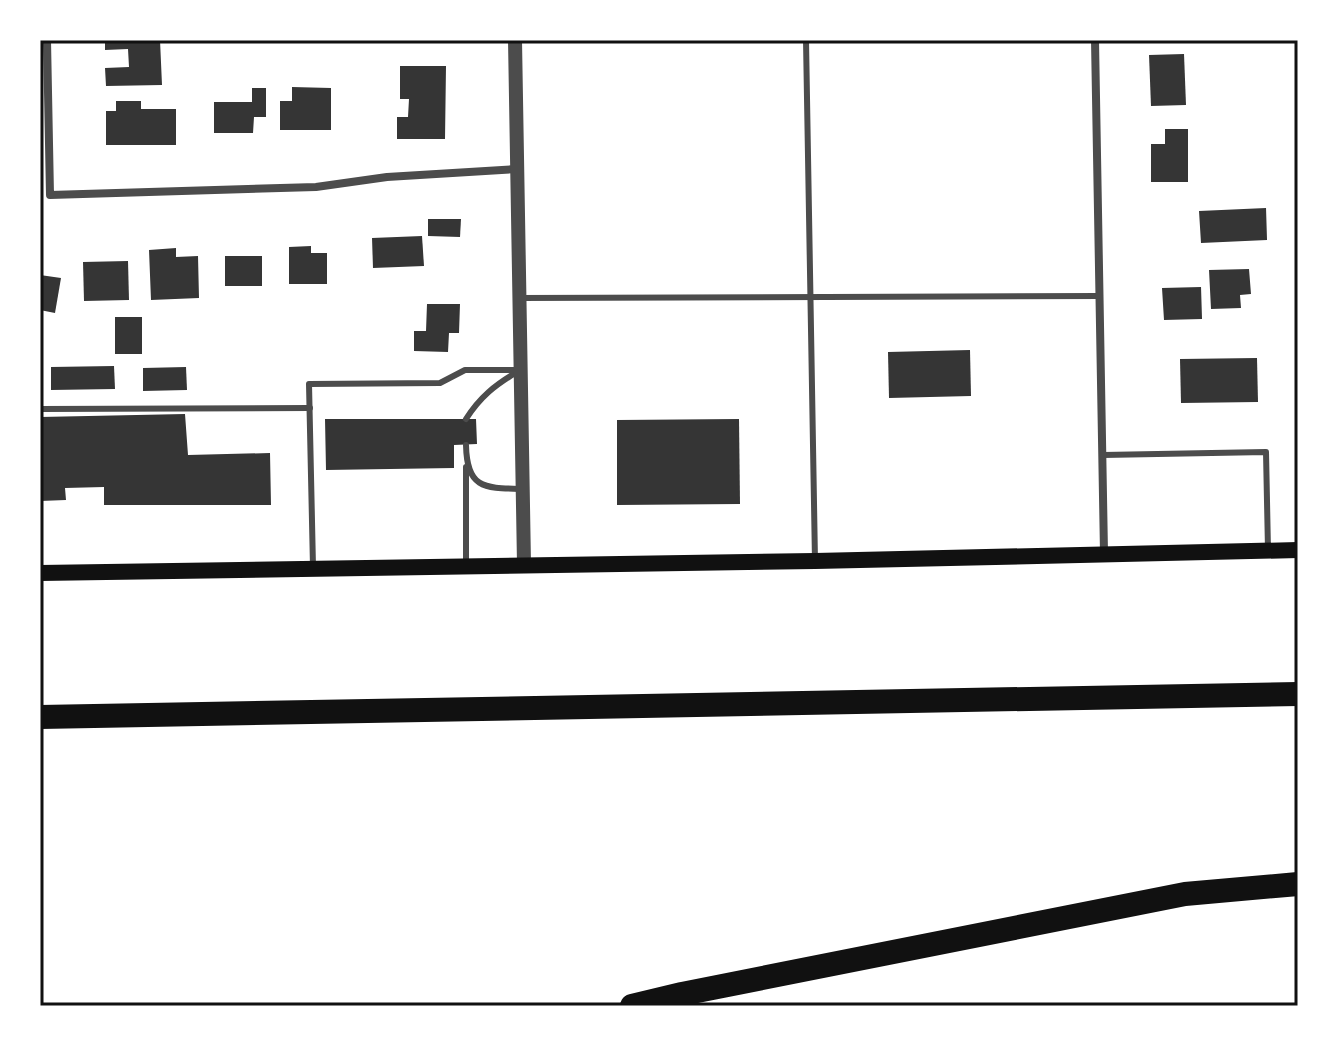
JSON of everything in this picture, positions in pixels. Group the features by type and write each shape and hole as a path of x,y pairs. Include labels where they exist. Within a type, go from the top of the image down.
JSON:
{"highway":[{"path":"40,717 1298,694"},
{"path":"632,1006 1185,894 1298,884"}],"main road":[{"path":"40,573 1298,550"}],"street":[{"path":"47,40 50,195 316,187 387,177 518,169"},
{"path":"515,40 524,564"},
{"path":"1095,40 1104,553"}],"lane":[{"path":"806,40 813,297 815,561"},
{"path":"519,298 1100,296"},
{"path":"313,567 309,384 440,383 465,370 520,370"},
{"path":"466,419 493,386 520,370"},
{"path":"40,409 310,408"},
{"path":"466,445 466,565"},
{"path":"1103,455 1266,452 1268,550"},
{"path":"466,467 481,485 523,489"}],"path":[{"path":"1271,1006 1298,1006"}],"building":[{"path":"105,40 160,40 162,85 106,86 105,68 129,67 128,49 105,50"},
{"path":"1184,54 1186,105 1151,106 1149,55"},
{"path":"400,66 446,66 445,139 397,139 397,117 408,117 409,99 400,99"},
{"path":"292,87 331,88 331,130 280,130 280,101 292,101"},
{"path":"252,88 266,88 266,117 254,117 253,133 214,133 214,102 252,102"},
{"path":"116,101 141,101 141,109 176,109 176,145 106,145 106,111 116,111"},
{"path":"1165,129 1188,129 1188,182 1151,182 1151,144 1165,144"},
{"path":"1266,208 1267,240 1201,243 1199,211"},
{"path":"428,219 461,219 460,237 428,236"},
{"path":"422,236 424,266 373,268 372,238"},
{"path":"311,246 311,253 327,253 327,284 289,284 289,247"},
{"path":"176,248 176,257 198,256 199,298 151,300 149,250"},
{"path":"225,256 262,256 262,286 225,286"},
{"path":"128,261 129,300 84,301 83,262"},
{"path":"1249,269 1251,294 1240,295 1241,308 1211,309 1209,270"},
{"path":"40,275 61,278 55,313 40,310"},
{"path":"1201,287 1202,319 1164,320 1162,288"},
{"path":"427,304 460,304 459,333 449,333 448,352 414,351 414,331 426,331"},
{"path":"115,317 142,317 142,354 115,354"},
{"path":"970,350 971,396 889,398 888,352"},
{"path":"1257,358 1258,402 1181,403 1180,359"},
{"path":"114,366 115,389 51,390 51,367"},
{"path":"186,367 187,390 143,391 143,368"},
{"path":"185,414 188,455 270,453 271,505 104,505 104,487 65,488 66,500 40,501 40,417"},
{"path":"325,419 476,419 477,444 454,445 454,468 326,470"},
{"path":"739,419 740,504 617,505 617,420"}]}
